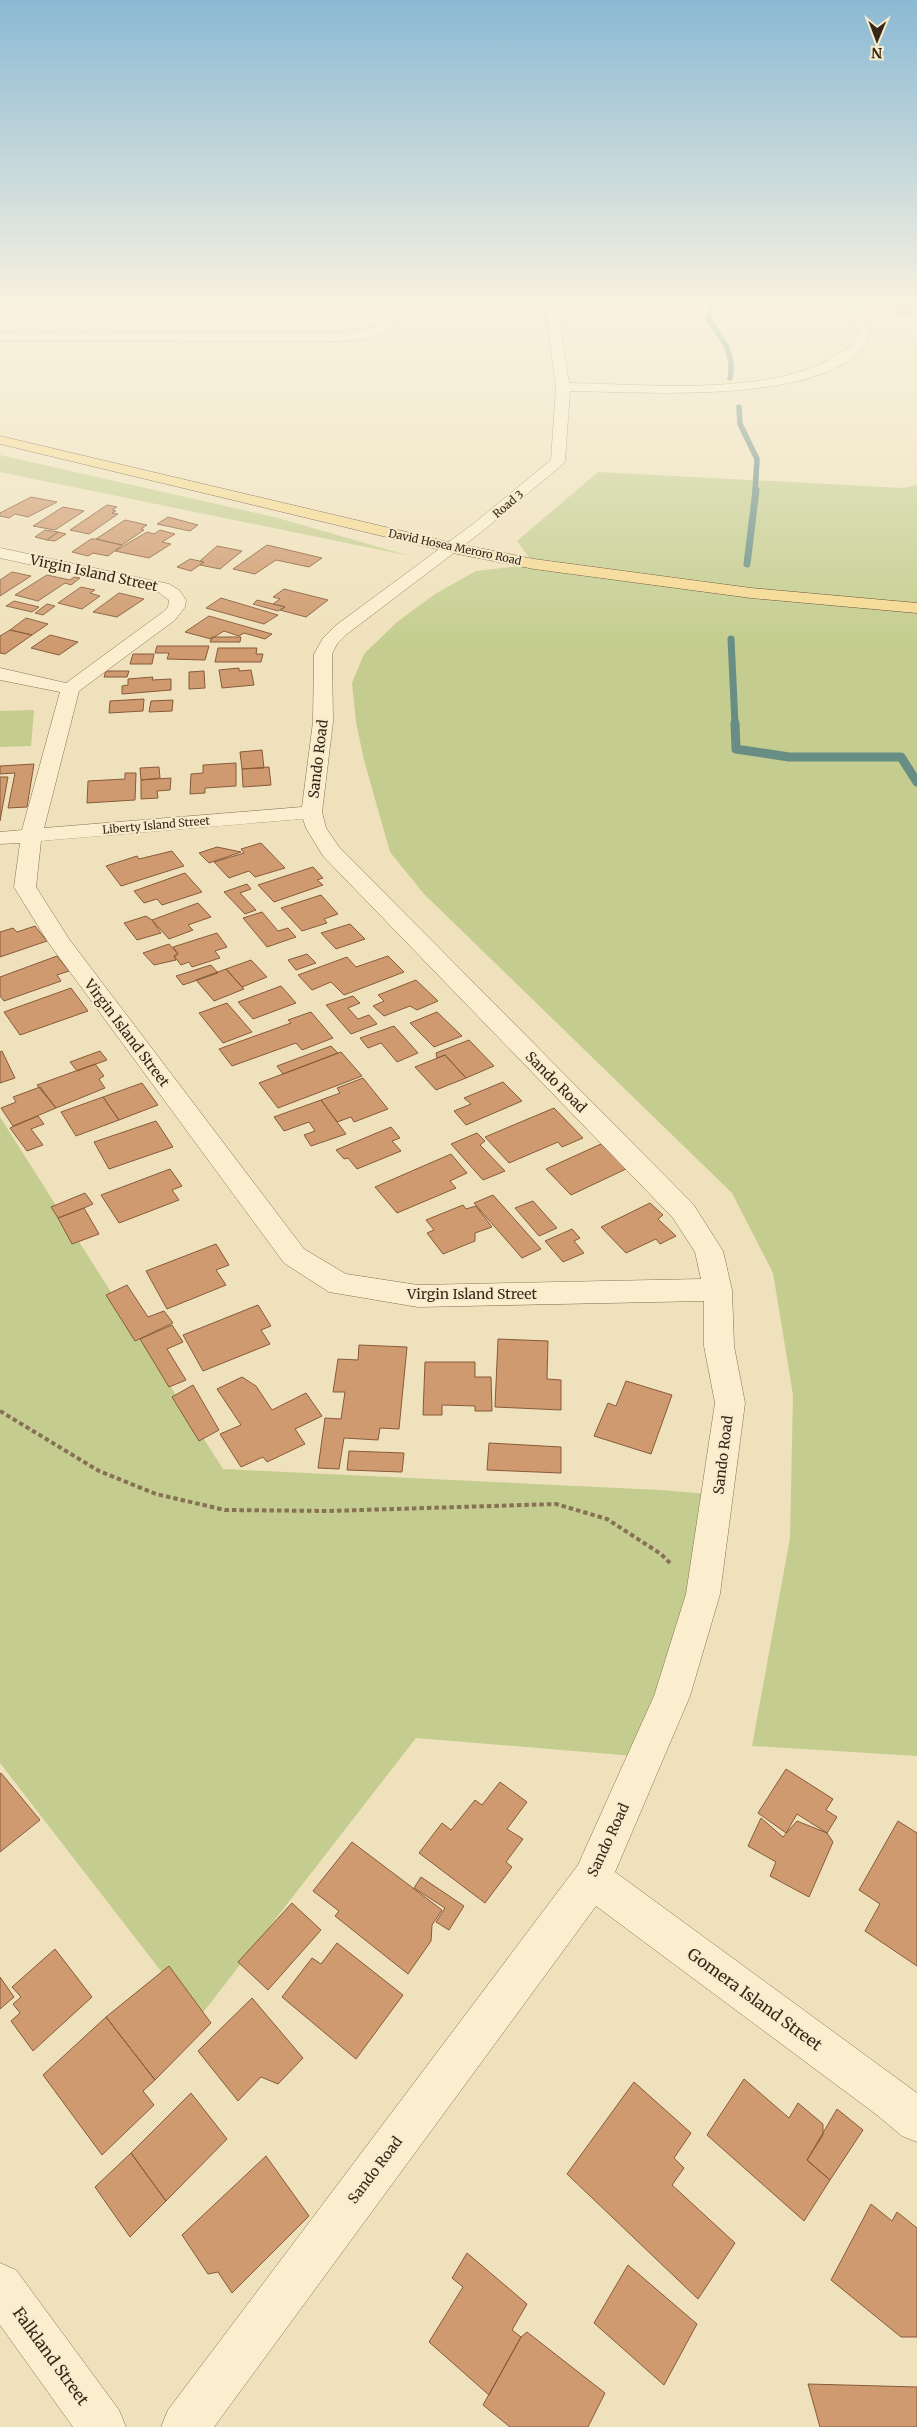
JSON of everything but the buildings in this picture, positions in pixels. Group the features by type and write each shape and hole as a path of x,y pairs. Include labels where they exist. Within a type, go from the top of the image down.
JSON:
{"main road":[{"name":"David Hosea Meroro Road","path":"0,440 453,548 534,564 631,579 917,608"}],"street":[{"name":"Road 3","path":"453,548 558,461 561,419"},
{"name":"Sando Road","path":"185,2427 592,1878 672,1696 703,1594 730,1403 719,1346 718,1290 709,1251 683,1211 331,851 316,828 312,812 323,722 323,654 329,642 341,630 453,548"},
{"name":"Virgin Island Street","path":"0,552 163,588 174,594 178,601 178,607 169,616 70,689 31,836 25,886 59,942 294,1256 339,1284 418,1296 718,1290"},
{"path":"0,674 70,689"},
{"name":"Liberty Island Street","path":"0,838 312,812"},
{"name":"Gomera Island Street","path":"592,1878 884,2094 917,2121"},
{"name":"Falkland Street","path":"0,2286 102,2427"}],"path":[{"path":"0,1411 99,1471 156,1494 226,1510 329,1511 556,1504 607,1519 661,1554 703,1594"}],"green space":[{"path":"0,455 278,518 410,556 0,472"},
{"path":"598,472 903,488 917,485 917,1756 752,1746 790,1538 793,1395 773,1273 732,1193 424,894 390,852 364,760 356,722 352,683 364,654 397,622 435,594 476,571 534,564 517,541"},
{"path":"34,710 31,746 0,747 0,711"},
{"path":"0,1117 223,1469 660,1490 733,1496 634,1756 416,1738 198,2019 0,1763"}],"waterway":[{"path":"740,419 740,424 757,459 755,492"},
{"path":"747,564 756,490"},
{"path":"731,639 735,724"},
{"path":"735,723 736,749 789,757 901,757 917,782"}]}
